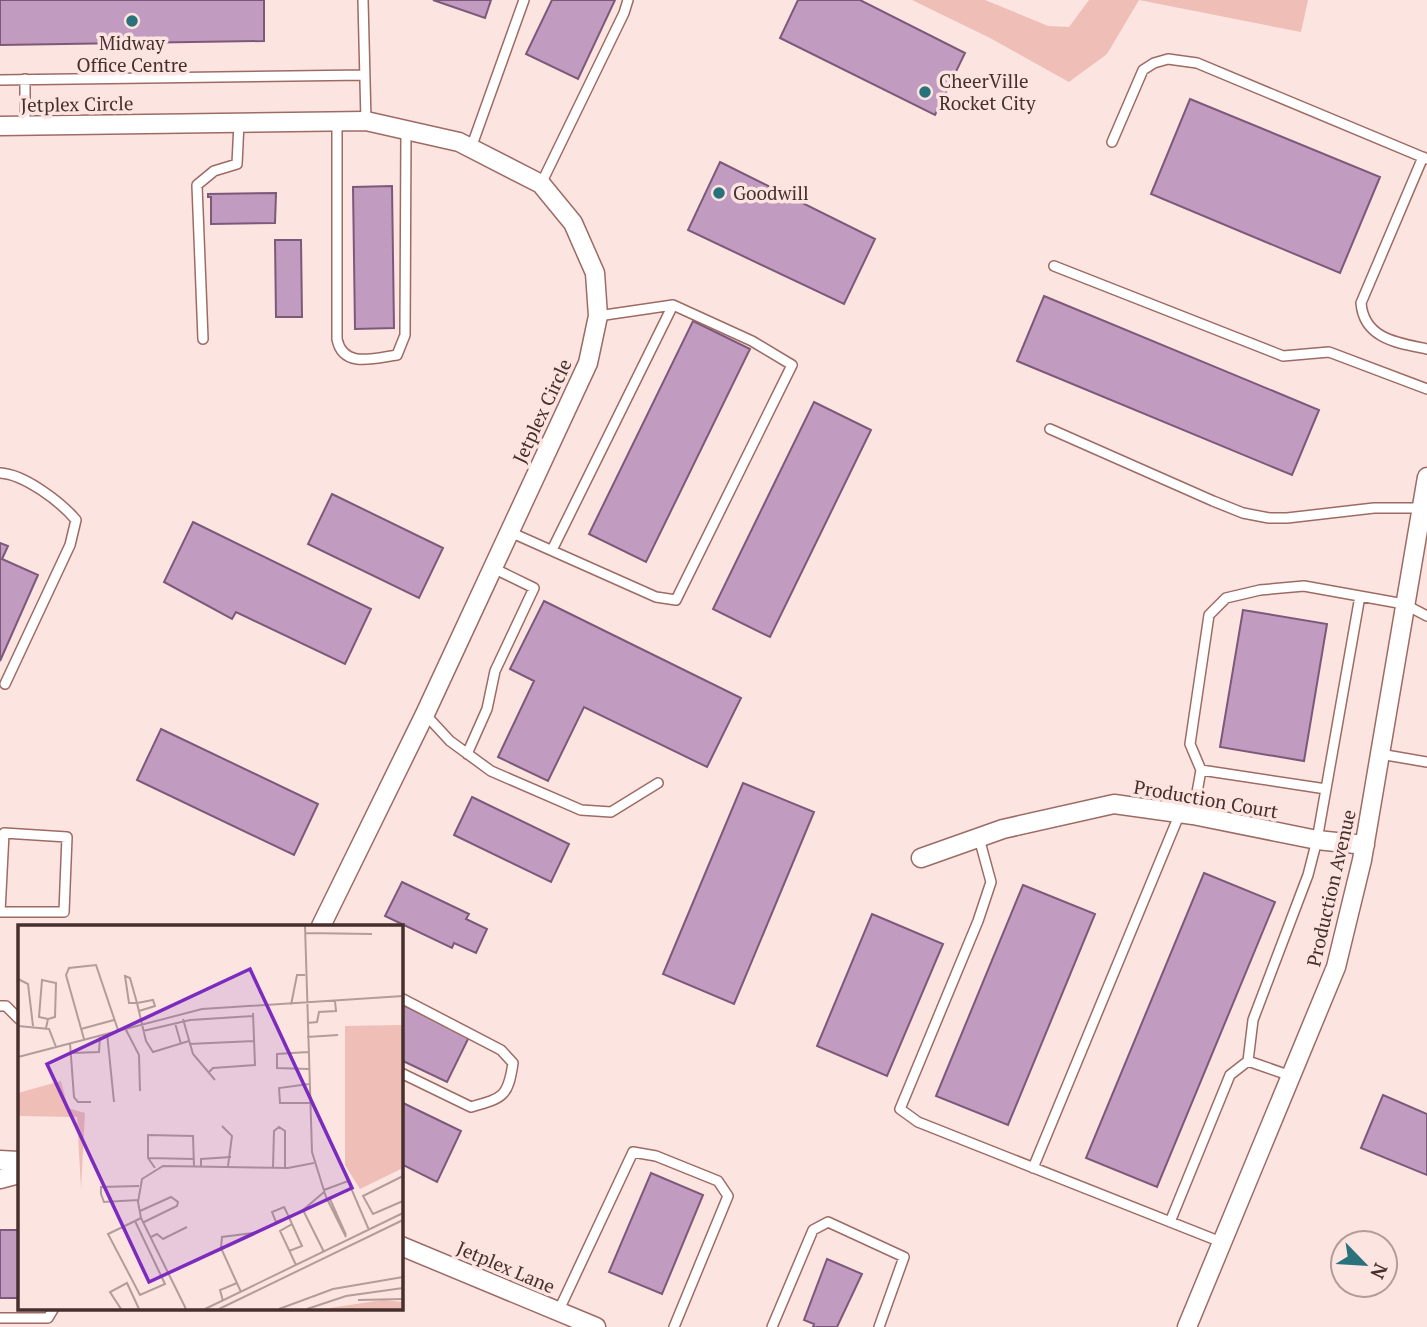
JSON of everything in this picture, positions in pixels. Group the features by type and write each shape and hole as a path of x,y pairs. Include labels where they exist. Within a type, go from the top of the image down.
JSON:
{"street":[{"name":"Jetplex Circle","path":"0,126 366,121 459,142 541,184 573,223 595,272 598,316 588,363 425,713 321,925"},
{"name":"Production Avenue","path":"1186,1327 1336,967 1365,845 1427,477"},
{"name":"Production Court","path":"920,858 1003,829 1114,804 1186,814 1317,840 1365,845"},
{"path":"0,1160 18,1161"},
{"path":"0,1179 18,1174"},
{"name":"Jetplex Lane","path":"402,1246 596,1327"}],"lane":[{"path":"363,0 366,121"},
{"path":"471,148 524,0"},
{"path":"541,184 628,0"},
{"path":"1112,142 1143,70 1154,63 1181,59 1197,63 1425,158 1362,303 1365,320 1379,336 1427,349"},
{"path":"0,80 365,75"},
{"path":"25,79 25,126"},
{"path":"337,121 337,339 340,350 347,356 360,360 397,355 405,335 406,130"},
{"path":"203,339 197,185 214,171 237,164 239,123"},
{"path":"1054,265 1283,356 1329,352 1427,389"},
{"path":"552,550 673,306"},
{"path":"510,532 656,597 676,600 792,365 752,341 673,306 598,316"},
{"path":"1050,429 1243,513 1287,518 1374,508 1421,508"},
{"path":"0,473 6,473 62,503 76,520 70,545 5,684"},
{"path":"467,754 487,709 495,671 534,588 493,568"},
{"path":"1033,1168 1186,814 1201,770 1190,744 1209,615 1226,598 1260,590 1304,586 1404,604 1427,616"},
{"path":"1170,1222 1230,1075 1248,1061 1253,1020 1308,875 1317,840 1360,596"},
{"path":"425,713 450,741 491,771 581,810 611,812 658,783"},
{"path":"1380,754 1427,762"},
{"path":"1201,770 1326,789"},
{"path":"4,833 67,837 64,912 0,912 4,833"},
{"path":"979,838 991,882 978,921 900,1109 918,1122 1221,1242"},
{"path":"402,999 501,1051 513,1063 509,1085 498,1099 471,1107 402,1073"},
{"path":"0,1006 6,1006 18,1017"},
{"path":"1248,1061 1291,1076"},
{"path":"558,1311 633,1152 656,1156 718,1181 728,1196 674,1327"},
{"path":"772,1327 813,1230 828,1223 904,1257 879,1327"},
{"path":"0,1318 48,1318 53,1310"}],"shaded area":[{"path":"912,0 985,0 1048,26 1069,27 1089,0 1139,0 1107,54 1069,82 990,38"},
{"path":"1139,0 1308,0 1301,32"}],"building":[{"name":"Midway Office Centre","path":"0,0 264,0 264,41 0,45"},
{"path":"433,0 491,0 485,18"},
{"path":"552,0 615,0 578,79 526,54"},
{"path":"798,0 860,0 965,53 935,115 780,38"},
{"path":"1190,99 1380,177 1340,273 1151,194"},
{"path":"720,162 875,239 844,304 688,230"},
{"path":"392,186 394,328 355,329 353,187"},
{"path":"276,193 275,223 211,224 211,197 208,197 208,194"},
{"path":"275,240 301,240 302,317 276,317"},
{"path":"1044,296 1319,410 1292,475 1017,361"},
{"path":"693,321 750,349 646,562 589,534"},
{"path":"814,402 871,430 770,637 713,609"},
{"path":"332,494 443,548 419,598 308,544"},
{"path":"193,522 371,609 345,664 236,612 232,619 164,582"},
{"path":"0,543 8,546 2,559 38,575 0,661"},
{"path":"544,601 741,698 707,767 584,707 548,781 498,757 534,681 510,669"},
{"path":"1243,610 1327,624 1304,761 1220,747"},
{"path":"161,729 318,804 294,855 137,780"},
{"path":"743,783 814,812 734,1004 663,974"},
{"path":"472,797 569,844 551,882 454,835"},
{"path":"1204,873 1275,902 1157,1187 1086,1158"},
{"path":"402,882 469,914 466,919 487,929 476,953 454,943 452,948 385,916"},
{"path":"1023,885 1095,914 1008,1125 936,1096"},
{"path":"872,914 943,944 887,1076 817,1046"},
{"path":"402,1004 469,1037 447,1082 402,1060"},
{"path":"1383,1095 1427,1114 1427,1175 1361,1148"},
{"path":"402,1102 461,1131 437,1182 402,1164"},
{"path":"651,1173 703,1195 662,1294 609,1272"},
{"path":"0,1230 18,1230 18,1298 0,1298"},
{"path":"827,1259 862,1274 837,1327 813,1327 814,1324 804,1320"}],"place":[{"name":"Midway Office Centre","path":"132,21"},
{"name":"CheerVille Rocket City","path":"925,92"},
{"name":"Goodwill","path":"719,193"}]}
